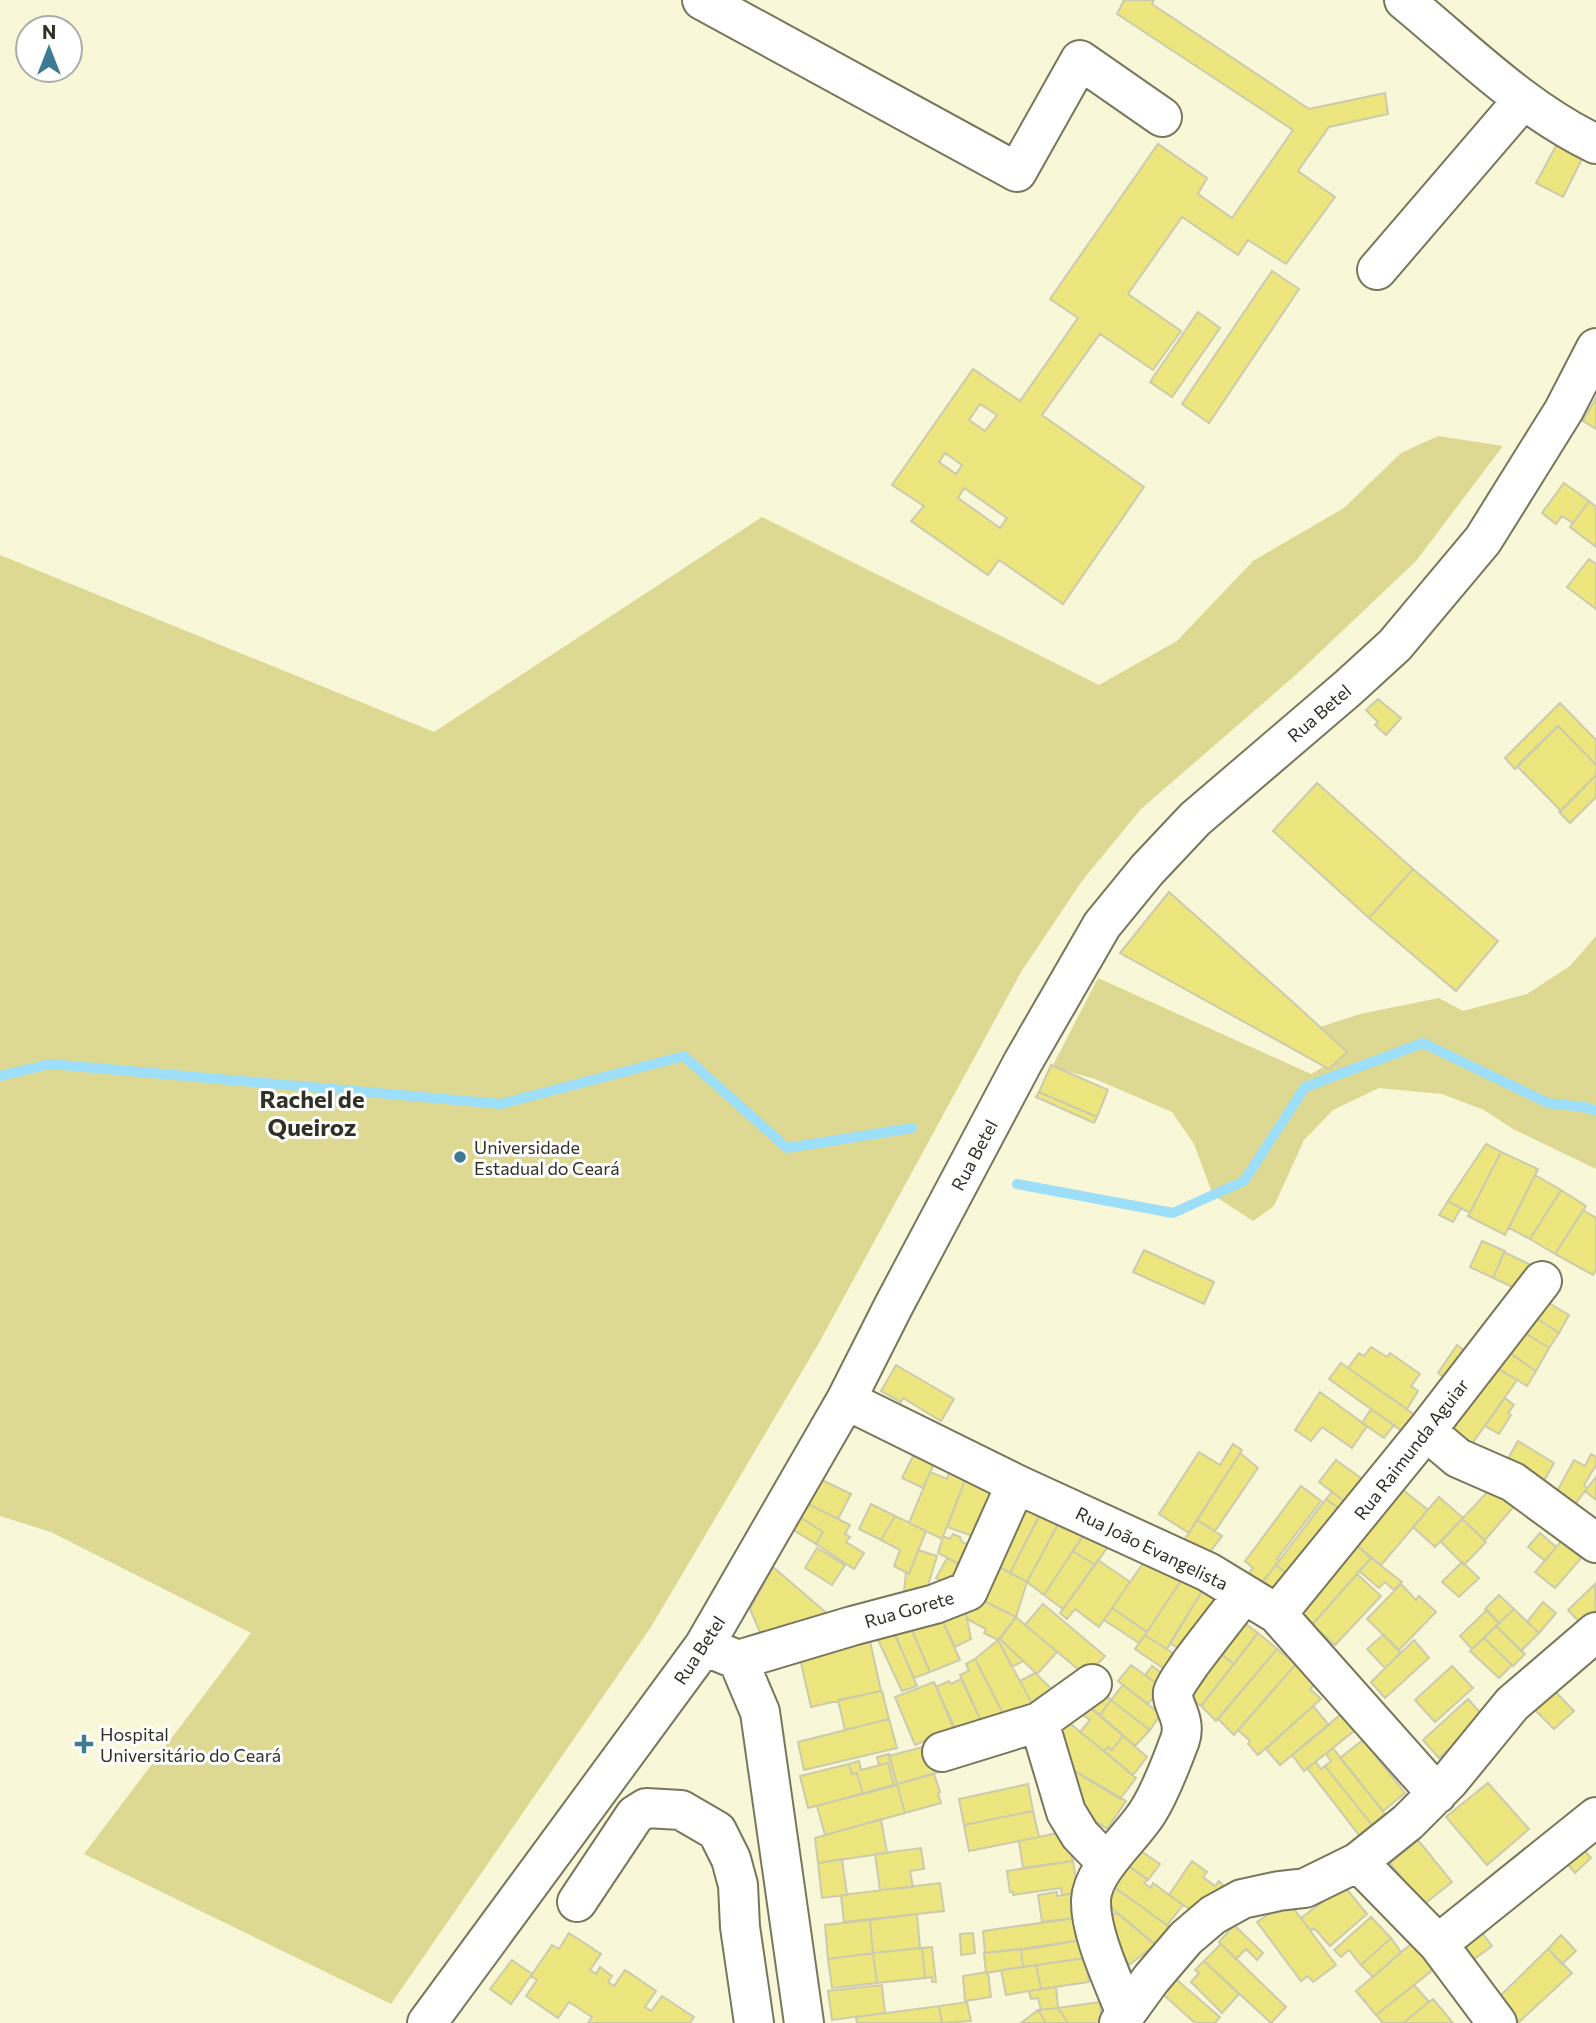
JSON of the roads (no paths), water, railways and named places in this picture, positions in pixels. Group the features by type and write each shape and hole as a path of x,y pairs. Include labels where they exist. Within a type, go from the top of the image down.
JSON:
{"street":[{"path":"702,0 1017,172 1080,60 1162,117"},
{"path":"1404,0 1523,100 1569,131 1596,144"},
{"path":"1377,270 1523,100"},
{"name":"Rua Betel","path":"427,2023 619,1763 721,1653 894,1305 1023,1062 1102,926 1147,870 1195,819 1395,645 1483,540 1564,410 1596,348"},
{"name":"Rua Raimunda Aguiar","path":"1277,1614 1426,1431 1542,1281"},
{"name":"Rua João Evangelista","path":"846,1400 1208,1572 1277,1614 1437,1794"},
{"path":"1426,1431 1458,1458 1513,1482 1596,1543"},
{"name":"Rua Gorete","path":"721,1653 852,1626 935,1604 968,1591 1016,1483"},
{"path":"1123,2018 1094,1920 1091,1899 1094,1886 1107,1863 1150,1809 1180,1740 1181,1720 1173,1693 1182,1675 1244,1594"},
{"path":"1123,2018 1151,1979 1186,1938 1213,1915 1242,1899 1306,1888 1358,1862 1408,1822 1437,1794 1512,1704 1596,1632"},
{"path":"721,1653 760,1712 804,2023"},
{"path":"942,1752 1040,1722 1092,1684"},
{"path":"1040,1722 1066,1812 1080,1835 1107,1863"},
{"path":"619,1763 657,1808"},
{"path":"577,1902 635,1815 646,1808 681,1810 717,1831 731,1859 738,1885 740,1927 754,2023"},
{"path":"1437,1944 1596,1817"},
{"path":"1358,1862 1437,1944 1497,2023"}],"waterway":[{"path":"1017,1184 1173,1213 1244,1181 1305,1087 1423,1043 1548,1103 1585,1107 1596,1111"},
{"path":"0,1076 50,1064 501,1104 684,1056 787,1148 912,1128"}],"place":[{"name":"Universidade Estadual do Ceará","path":"460,1157"},
{"name":"Hospital Universitário do Ceará","path":"84,1744"}],"district":[{"name":"Rachel de Queiroz","path":"312,1112"}]}
